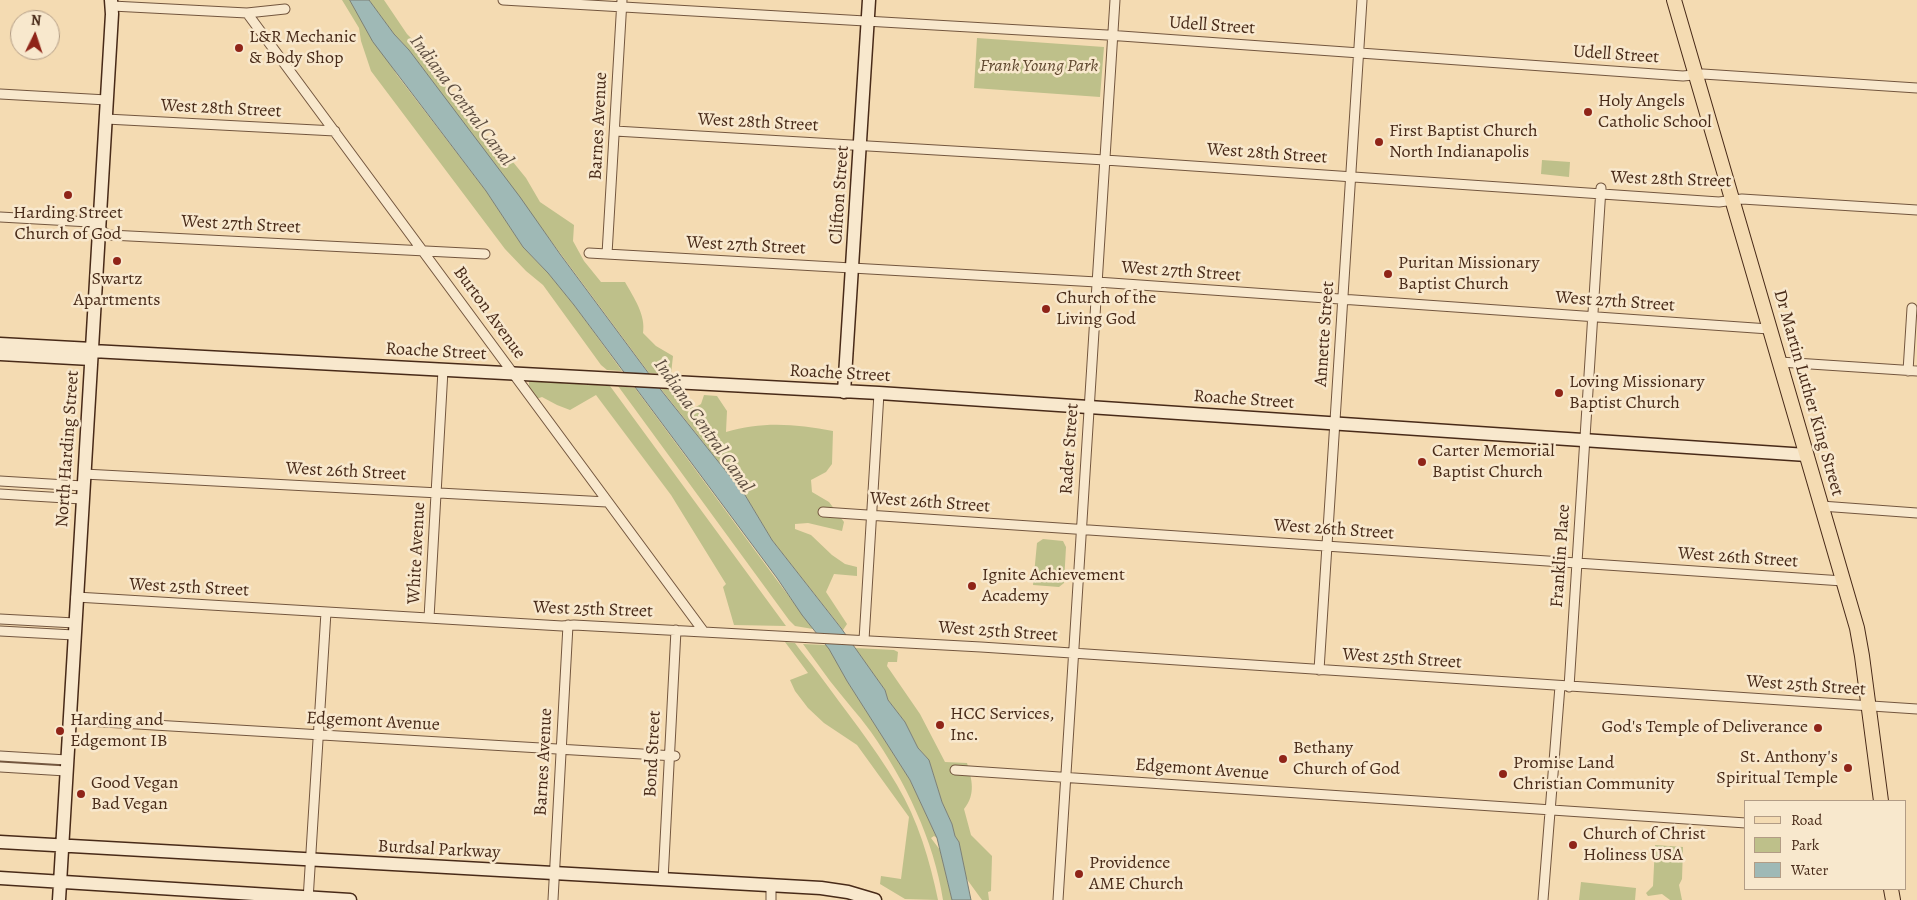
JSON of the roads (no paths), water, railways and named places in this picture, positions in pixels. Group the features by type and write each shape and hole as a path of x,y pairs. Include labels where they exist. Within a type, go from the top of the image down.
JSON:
{"main road":[{"name":"Dr Martin Luther King Street","path":"1674,0 1859,638 1881,800"}],"street":[{"name":"Udell Street","path":"503,0 622,4 1683,76 1695,74 1917,88"},
{"name":"Clifton Street","path":"844,392 869,0"},
{"name":"Rader Street","path":"1058,900 1116,0"},
{"name":"Annette Street","path":"1319,670 1362,0"},
{"path":"112,3 247,13 285,9"},
{"name":"North Harding Street","path":"58,900 112,3"},
{"name":"Barnes Avenue","path":"607,254 622,4"},
{"name":"Burton Avenue","path":"247,13 704,632"},
{"path":"0,94 107,100"},
{"name":"West 28th Street","path":"106,119 335,131"},
{"name":"West 28th Street","path":"615,131 1601,191 1719,202 1732,200 1917,210"},
{"name":"Franklin Place","path":"1544,900 1550,810 1577,563 1601,191"},
{"name":"West 27th Street","path":"0,217 90,222 110,235 485,254"},
{"name":"West 27th Street","path":"589,253 1098,282 1769,329"},
{"path":"1780,362 1913,371 1912,308"},
{"name":"Roache Street","path":"0,344 92,353 879,393 1807,455"},
{"name":"Roache Street","path":"0,354 92,353"},
{"name":"White Avenue","path":"429,618 443,370"},
{"path":"861,639 872,515 879,393"},
{"name":"West 26th Street","path":"0,481 83,480 436,493 607,502"},
{"path":"0,494 82,499"},
{"path":"1821,506 1917,513"},
{"name":"West 26th Street","path":"822,512 1843,581"},
{"name":"West 25th Street","path":"76,597 429,618 861,639 1917,709"},
{"path":"308,899 326,612"},
{"path":"0,619 74,629"},
{"name":"Barnes Avenue","path":"553,900 568,625"},
{"path":"0,631 74,629"},
{"name":"Bond Street","path":"663,880 672,756 676,630"},
{"name":"Edgemont Avenue","path":"70,720 672,756"},
{"path":"0,756 67,765"},
{"path":"0,767 67,765"},
{"name":"Edgemont Avenue","path":"955,770 1744,823"},
{"name":"Burdsal Parkway","path":"0,842 771,886 831,890 875,900"},
{"path":"0,878 60,882 184,895 350,900"},
{"path":"771,886 771,900"}],"water":[{"path":"350,0 369,0 394,34 409,50 520,197 661,390 745,495 772,540 841,628 885,690 888,700 905,722 918,748 929,760 942,802 959,842 971,900 952,900 937,838 910,780 847,681 829,649 574,305 548,273 523,247 486,191 373,42"}],"place":[{"name":"L&R Mechanic & Body Shop","path":"239,48"},
{"name":"Holy Angels Catholic School","path":"1588,112"},
{"name":"First Baptist Church North Indianapolis","path":"1379,142"},
{"name":"Harding Street Church of God","path":"68,195"},
{"name":"Swartz Apartments","path":"117,261"},
{"name":"Puritan Missionary Baptist Church","path":"1388,274"},
{"name":"Church of the Living God","path":"1046,309"},
{"name":"Loving Missionary Baptist Church","path":"1559,393"},
{"name":"Carter Memorial Baptist Church","path":"1422,462"},
{"name":"Ignite Achievement Academy","path":"972,586"},
{"name":"HCC Services, Inc.","path":"940,725"},
{"name":"God's Temple of Deliverance","path":"1818,728"},
{"name":"Harding and Edgemont IB","path":"60,731"},
{"name":"Bethany Church of God","path":"1283,759"},
{"name":"St. Anthony's Spiritual Temple","path":"1848,768"},
{"name":"Promise Land Christian Community","path":"1503,774"},
{"name":"Good Vegan Bad Vegan","path":"81,794"},
{"name":"Church of Christ Holiness USA","path":"1573,845"},
{"name":"Providence AME Church","path":"1079,874"}],"park label":[{"name":"Frank Young Park","path":"1039,67"}],"water label":[{"name":"Indiana Central Canal","path":"461,101"},
{"name":"Indiana Central Canal","path":"703,426"}]}
